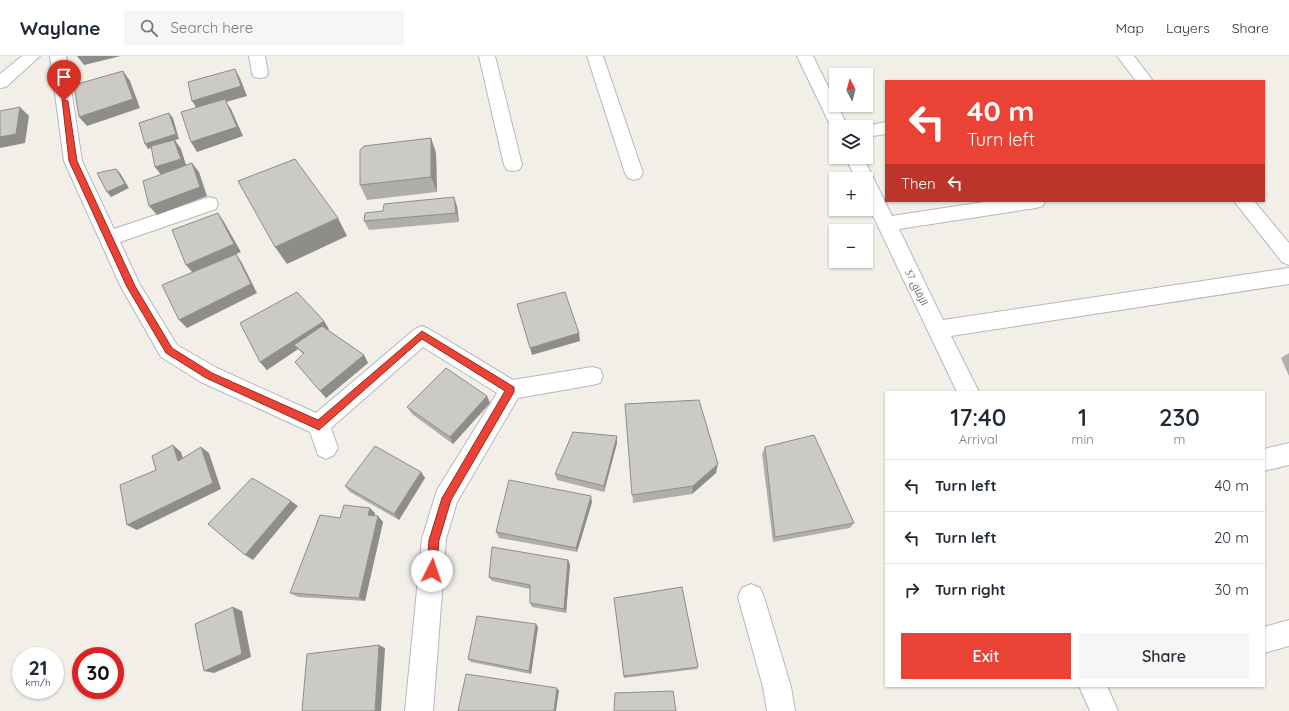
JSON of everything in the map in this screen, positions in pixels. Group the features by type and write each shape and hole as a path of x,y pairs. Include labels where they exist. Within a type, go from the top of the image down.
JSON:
{"street":[{"path":"0,83 32,56"},
{"path":"58,56 73,161 131,287 169,351 209,375 319,425 326,448"},
{"path":"257,56 260,73"},
{"path":"487,56 513,165"},
{"path":"595,56 634,172"},
{"path":"804,56 836,120"},
{"path":"1125,56 1144,80"},
{"path":"873,130 885,128"},
{"name":"الزقاق 37","path":"873,197 968,391"},
{"path":"886,224 1029,202"},
{"path":"1244,202 1289,257"},
{"path":"108,238 209,204"},
{"path":"938,328 1289,276"},
{"path":"319,425 422,335 511,390 592,376"},
{"path":"420,711 434,540 446,498 511,390"},
{"path":"1265,460 1289,454"},
{"path":"751,597 777,687 781,711"},
{"path":"1265,640 1289,633"},
{"path":"1093,687 1104,711"}],"building":[{"path":"235,69 241,86 192,101 188,82"},
{"path":"123,71 133,99 79,117 74,85"},
{"path":"225,99 237,127 191,142 181,112"},
{"path":"20,107 16,134 0,137 0,111"},
{"path":"169,113 176,134 145,144 139,123"},
{"path":"431,138 431,177 360,185 360,150 364,146"},
{"path":"174,140 181,159 155,167 151,146"},
{"path":"295,159 338,218 275,247 238,181"},
{"path":"192,163 200,187 149,206 143,181"},
{"path":"116,169 125,184 107,192 97,173"},
{"path":"454,197 456,213 364,221 365,213 383,211 384,204"},
{"path":"218,213 234,244 186,265 172,230"},
{"path":"236,254 251,284 179,320 162,285"},
{"path":"297,292 324,321 260,362 240,323"},
{"path":"565,292 579,333 530,348 517,304"},
{"path":"322,326 364,355 320,391 295,362 304,353 294,345"},
{"path":"446,368 487,396 450,437 407,407"},
{"path":"699,400 718,464 693,486 632,495 625,404"},
{"path":"573,432 617,436 604,486 555,474"},
{"path":"814,435 854,523 775,537 765,447"},
{"path":"173,445 178,461 201,447 213,483 127,525 120,485 156,470 152,456"},
{"path":"375,446 421,472 394,514 345,486"},
{"path":"252,478 291,501 245,555 208,524"},
{"path":"509,480 591,496 576,548 496,532"},
{"path":"344,505 370,508 368,515 378,516 359,598 290,593 320,515 340,518"},
{"path":"492,547 568,560 564,609 530,603 530,585 489,577"},
{"path":"682,587 698,667 624,676 614,598"},
{"path":"233,607 242,654 204,671 195,624"},
{"path":"477,616 536,624 529,671 468,659"},
{"path":"379,645 375,711 302,711 307,654"},
{"path":"466,674 557,688 554,711 458,711"},
{"path":"673,691 676,711 614,711 615,693"}],"route":[{"path":"64,101 73,161 131,287 169,351 209,375 319,425 422,335 511,390 446,498 434,540 432,571"}]}
